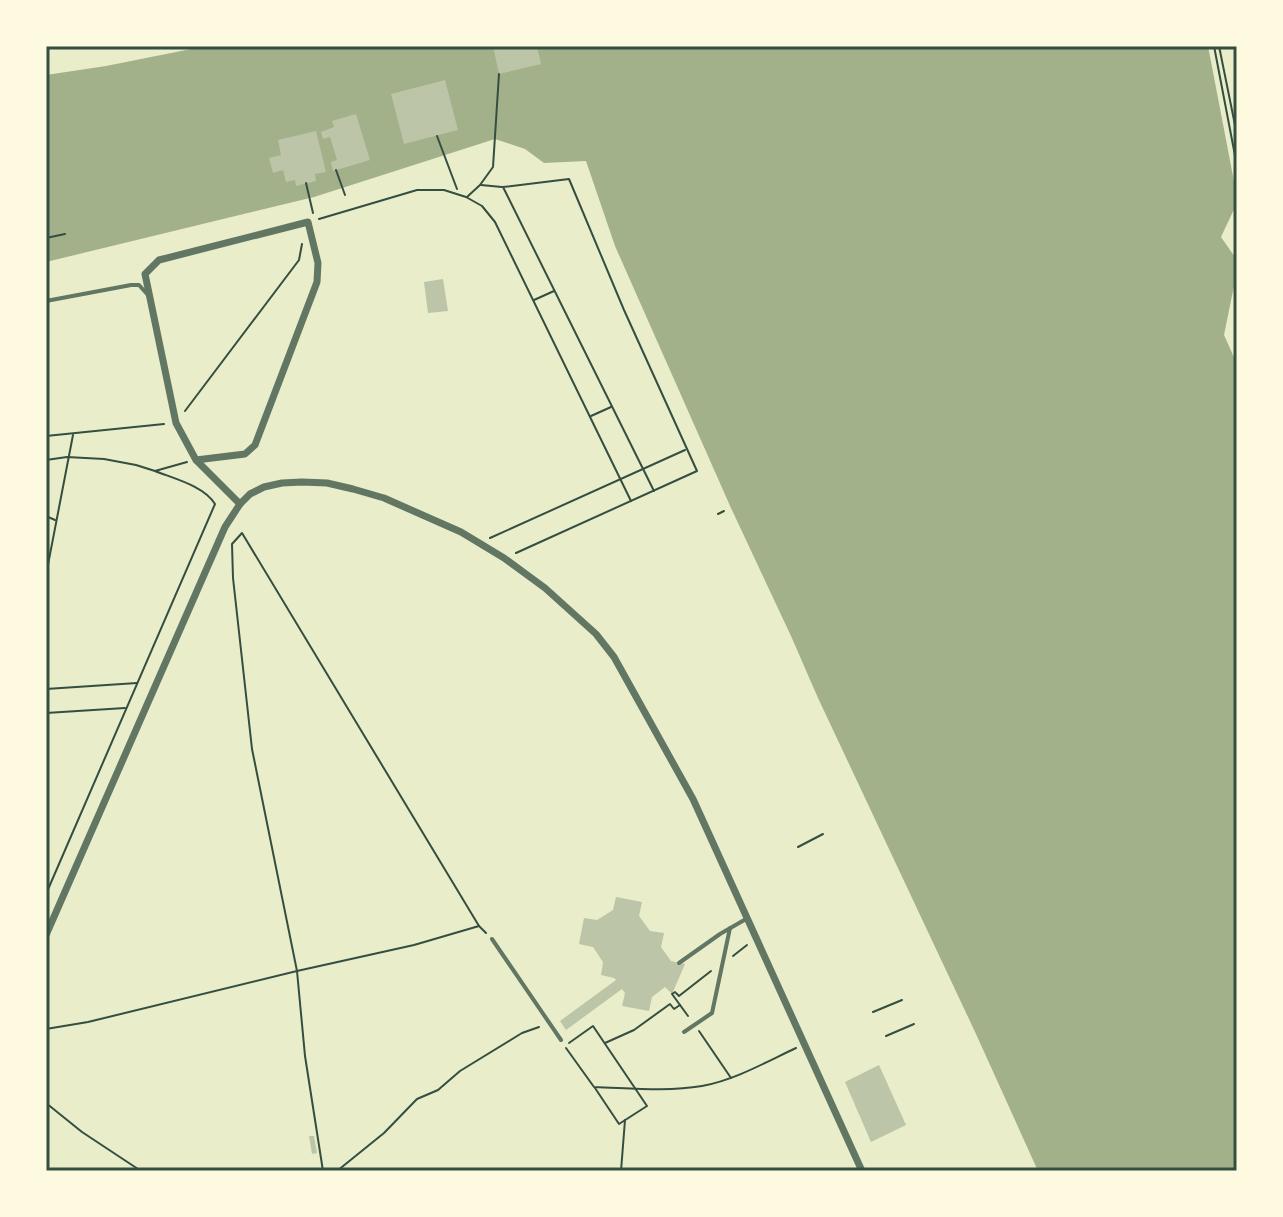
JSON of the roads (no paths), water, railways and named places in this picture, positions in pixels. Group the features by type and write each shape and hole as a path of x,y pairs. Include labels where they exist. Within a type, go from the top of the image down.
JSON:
{"street":[{"path":"196,460 245,454 255,445 317,282 318,263 311,221 159,260 145,274 176,423 196,460 240,504"},
{"path":"46,935 225,527 240,504 264,487 302,482 327,483 384,498 461,532 504,558 582,620 614,657 693,799 862,1171"}],"lane":[{"path":"46,301 131,285 139,285 149,296"},
{"path":"679,963 746,919"},
{"path":"684,1032 712,1013 730,928"},
{"path":"492,939 561,1040"}]}
